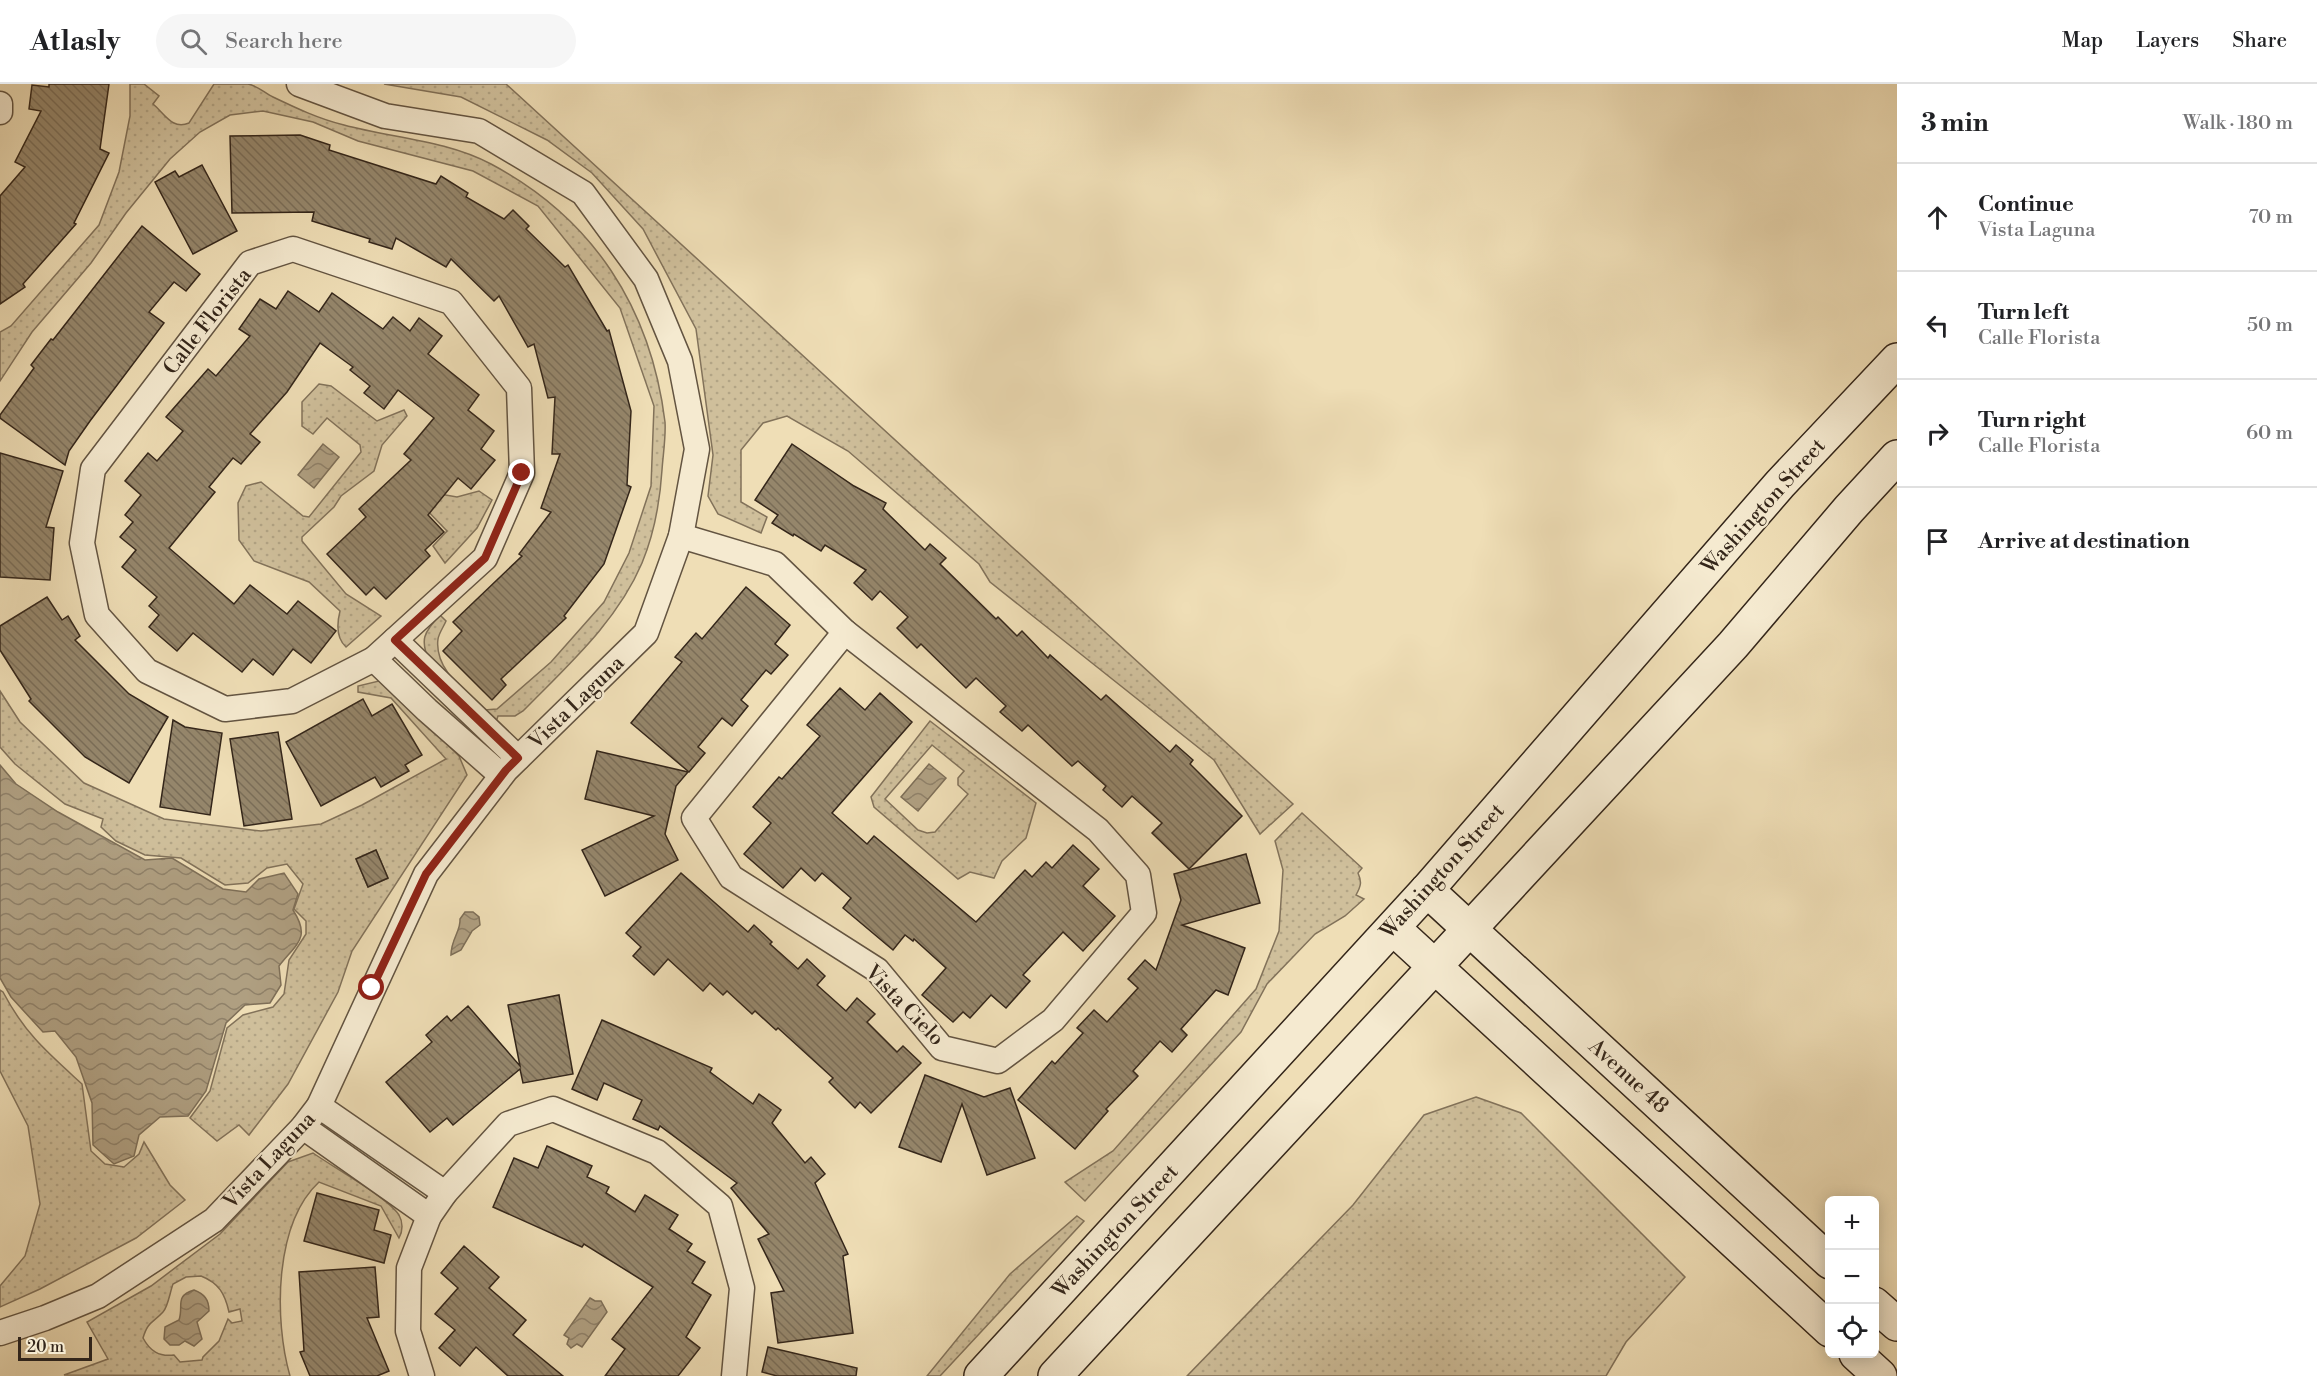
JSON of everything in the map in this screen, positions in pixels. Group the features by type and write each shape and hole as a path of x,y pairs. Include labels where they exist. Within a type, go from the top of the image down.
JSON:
{"main road":[{"name":"Washington Street","path":"981,1376 1393,928 1780,484 1897,360"},
{"path":"1055,1376 1733,645 1849,509 1897,457"},
{"name":"Avenue 48","path":"1427,890 1825,1257"},
{"path":"1393,928 1825,1325"},
{"path":"1879,1308 1897,1324"},
{"path":"1861,1358 1880,1376"}],"street":[{"name":"Vista Laguna","path":"0,1333 45,1318 98,1296 214,1220 303,1127 319,1106 426,874 501,775 646,633 681,536 697,449 680,361 646,279 583,193 478,131 385,116 299,84"},
{"path":"0,104 0,112"},
{"name":"Calle Florista","path":"293,249 451,302 519,388 522,473 485,558 395,640 374,659 292,701 225,709 147,671 97,615 82,543 93,469 250,263 293,249"},
{"name":"Vista Cielo","path":"681,536 775,564 845,632 1098,830 1138,875 1143,913 1053,1020 998,1061 942,1048 877,970 731,877 694,818 845,632"},
{"path":"395,640 518,758"},
{"path":"374,659 427,710 501,775"},
{"path":"319,1106 446,1193"},
{"path":"422,1376 408,1331 409,1268 429,1216 446,1193 508,1124 553,1109 657,1152 720,1206 742,1288 734,1376"},
{"path":"303,1127 429,1216"}],"shaded area":[{"path":"130,84 144,84 159,96 153,104 173,123 183,125 189,123 214,84 248,84 326,120 437,145 474,156 527,186 559,211 587,239 611,270 631,305 646,341 658,380 665,422 665,440 656,517 642,563 619,605 590,642 523,711 515,716 498,716 496,722 430,663 425,648 425,637 440,615 446,621 438,639 438,650 446,670 452,679 484,710 497,709 551,662 604,602 629,553 651,486 654,406 620,308 538,206 473,171 358,141 313,122 263,111 230,115 200,132 170,159 126,213 91,263 32,332 0,381 0,332 11,326 99,225 119,172 130,116"},
{"path":"384,84 506,84 1293,804 1260,834 1214,760 990,582 979,564 848,451 787,416 763,423 741,450 741,502 767,517 761,533 718,514 708,496 713,455 696,329 643,229 592,173 547,140 461,97"},
{"path":"319,384 331,386 377,421 404,410 407,416 382,445 374,471 341,496 334,507 302,537 302,541 346,594 381,616 346,647 340,639 338,630 340,611 309,582 254,561 239,540 238,503 246,486 261,482 303,516 309,517 361,452 360,445 327,418 313,434 302,426 302,402"},
{"path":"479,491 492,500 477,528 445,563 433,546 447,531 421,504 440,494 457,497"},
{"path":"383,680 459,756 467,775 352,951 338,992 288,1084 249,1135 239,1125 217,1141 190,1118 210,1091 227,1028 243,1015 273,1007 284,994 289,960 306,934 306,921 294,909 303,884 287,864 267,868 248,883 225,885 181,858 145,855 116,841 101,827 103,819 65,804 15,764 0,747 0,691 20,722 84,783 164,819 261,831 321,824 362,805 446,759 391,698 358,692 358,686","holes":["376,850 388,878 368,887 356,859"]},
{"path":"930,721 1036,803 1026,838 1002,861 994,878 970,872 958,879 874,807 871,797","holes":["932,745 964,771 958,778 958,785 968,794 935,832 927,833 918,830 885,799"]},
{"path":"1302,813 1362,868 1358,873 1360,884 1356,895 1364,899 1345,916 1315,934 1267,984 1241,1032 1085,1201 1065,1182 1113,1151 1256,989 1279,931 1283,870 1275,841"},
{"path":"0,990 38,1042 82,1084 91,1151 105,1164 124,1167 139,1154 144,1142 170,1185 185,1200 136,1238 40,1289 0,1307 0,1286 25,1256 40,1204 28,1126 0,1071"},
{"path":"1476,1097 1521,1113 1685,1277 1626,1342 1606,1376 1187,1376 1353,1205 1424,1115"},
{"path":"313,1153 359,1182 393,1208 399,1215 402,1226 399,1238 381,1206 319,1182 304,1200 293,1222 282,1274 281,1328 290,1376 64,1375 108,1359 87,1322 151,1286 220,1234 288,1162","holes":["201,1276 220,1290 229,1312 240,1309 242,1321 232,1323 228,1319 219,1341 202,1360 180,1362 174,1355 159,1354 152,1350 143,1338 149,1325 165,1310 173,1284 186,1277"]},
{"path":"1077,1216 1084,1221 940,1376 927,1376 1010,1274"}],"water":[{"path":"323,444 339,457 314,488 298,475"},
{"path":"929,764 946,778 918,811 901,797"},
{"path":"0,765 16,784 58,812 145,860 172,858 223,889 246,892 259,879 284,873 298,894 293,910 301,927 300,940 279,966 281,985 270,1003 245,1005 226,1023 206,1091 188,1116 160,1117 139,1135 134,1156 114,1164 93,1145 92,1103 76,1057 55,1031 43,1032 11,997 0,978"},
{"path":"465,912 473,912 479,917 480,925 472,931 461,950 451,955 460,919"},
{"path":"194,1290 201,1293 209,1307 209,1311 197,1322 202,1339 194,1346 185,1341 179,1345 170,1345 164,1339 165,1327 179,1320 182,1298"},
{"path":"590,1298 601,1301 607,1312 582,1347 577,1344 571,1348 567,1344 569,1338 564,1335"}],"building":[{"path":"49,84 109,84 100,149 109,153 74,223 76,224 23,284 25,287 0,304 0,196 25,167 15,162 41,111 29,109 32,85 49,87"},
{"path":"300,135 330,145 329,150 436,184 441,176 468,193 466,197 504,219 513,210 529,226 526,229 565,267 568,265 607,331 609,330 631,411 627,485 631,487 604,564 564,616 566,618 501,679 506,685 492,700 443,651 462,631 453,622 522,556 519,554 551,512 541,508 560,454 552,454 555,397 548,398 534,344 528,347 499,296 494,301 451,259 446,267 396,238 392,249 369,242 370,239 312,221 314,212 232,213 230,136"},
{"path":"202,165 237,231 193,254 155,182 175,171 179,177"},
{"path":"142,226 200,274 186,291 174,282 149,312 164,323 69,451 65,465 0,418 0,415 34,368 31,365"},
{"path":"288,291 319,312 332,293 383,329 393,317 410,331 419,318 442,336 428,354 479,395 468,410 494,431 481,449 495,460 471,489 458,478 428,515 444,532 425,550 430,556 386,599 374,587 366,595 327,554 366,517 359,509 411,460 404,454 434,418 398,390 384,409 364,393 370,386 350,370 353,367 320,343 287,392 250,434 260,442 241,464 233,458 209,487 215,492 169,548 234,604 250,585 287,614 298,601 336,631 311,663 293,649 273,675 253,659 242,672 193,633 177,651 149,627 159,615 149,606 157,597 122,567 136,550 120,537 133,522 125,515 141,495 125,481 148,453 157,461 183,431 166,417 208,369 216,376 250,336 239,329 260,299 276,309"},
{"path":"792,444 854,486 886,503 883,509 925,550 930,544 946,558 940,564 996,619 998,617 1017,636 1022,631 1048,658 1050,655 1101,700 1106,695 1170,752 1176,745 1193,760 1190,764 1242,816 1189,869 1152,833 1162,823 1132,796 1122,807 1103,790 1106,786 1078,761 1072,766 1028,725 1022,731 1000,712 1006,706 976,678 966,688 921,644 917,648 897,628 908,617 880,591 872,600 854,583 866,570 825,545 821,551 772,523 778,515 755,500"},
{"path":"0,453 63,471 46,527 54,528 50,580 0,577"},
{"path":"746,587 790,625 775,644 788,655 771,674 766,670 741,700 748,706 732,726 722,718 698,747 705,753 689,772 631,723 682,662 675,657 696,633 702,639"},
{"path":"47,597 62,620 68,616 80,636 75,640 129,694 168,717 129,783 85,757 29,701 31,699 0,650 0,626"},
{"path":"840,688 865,710 880,693 912,722 832,813 867,844 874,836 976,922 1025,870 1032,877 1046,862 1052,868 1073,845 1099,869 1083,886 1115,916 1083,951 1063,932 1023,975 1030,981 1006,1008 991,995 970,1018 963,1012 953,1022 922,995 946,968 914,939 913,941 905,935 893,950 843,908 851,898 822,873 815,881 801,868 783,888 744,854 771,823 753,807 779,777 782,779 820,736 807,725"},
{"path":"363,699 372,716 392,704 422,755 405,765 409,771 381,787 375,777 321,806 286,742"},
{"path":"173,720 185,727 222,733 210,815 160,807"},
{"path":"278,732 292,819 244,826 230,739"},
{"path":"597,751 688,772 676,786 665,834 678,860 605,896 582,850 654,816 585,799"},
{"path":"376,850 388,878 368,887 356,859"},
{"path":"1246,854 1260,903 1182,925 1245,948 1228,995 1216,990 1181,1029 1187,1035 1172,1052 1160,1041 1133,1071 1138,1076 1106,1109 1108,1111 1075,1149 1018,1100 1052,1061 1055,1064 1083,1033 1077,1028 1094,1010 1107,1022 1138,988 1128,979 1145,960 1156,970 1181,900 1174,874"},
{"path":"681,873 748,932 754,925 772,942 770,944 798,969 807,959 825,976 817,985 846,1011 857,998 875,1014 867,1022 897,1052 903,1046 921,1063 871,1113 860,1102 855,1108 829,1082 833,1078 778,1028 776,1030 755,1011 752,1014 727,991 723,995 710,983 703,991 668,959 654,975 633,956 641,947 626,933"},
{"path":"559,995 573,1074 523,1083 520,1069 453,1125 447,1118 430,1132 386,1082 432,1042 426,1035 447,1016 451,1021 468,1006 520,1066 508,1005"},
{"path":"602,1020 712,1068 710,1072 753,1104 759,1094 781,1110 772,1123 805,1163 811,1157 825,1174 815,1183 848,1254 843,1256 853,1333 778,1343 771,1293 784,1291 758,1239 769,1234 731,1188 737,1183 660,1126 658,1130 633,1119 642,1100 604,1083 597,1100 572,1089"},
{"path":"925,1075 984,1097 1010,1088 1035,1158 987,1175 962,1104 941,1162 899,1147"},
{"path":"547,1146 592,1166 587,1177 609,1187 606,1193 635,1212 645,1195 678,1215 669,1229 692,1244 687,1251 705,1262 692,1283 711,1295 686,1337 700,1348 678,1376 605,1376 625,1349 612,1339 653,1287 584,1244 582,1247 493,1207 514,1158 538,1168"},
{"path":"317,1193 379,1210 374,1230 391,1235 384,1263 304,1241"},
{"path":"464,1246 499,1277 489,1288 526,1320 513,1335 563,1376 508,1376 476,1347 460,1366 439,1348 455,1330 435,1314 458,1288 441,1273"},
{"path":"375,1267 379,1317 367,1318 389,1371 377,1376 310,1376 300,1352 304,1351 299,1272"},
{"path":"768,1347 857,1368 856,1376 777,1376 762,1372"}],"route":[{"path":"372,988 426,874 506,770 518,758 395,640 485,558 522,473"}]}
